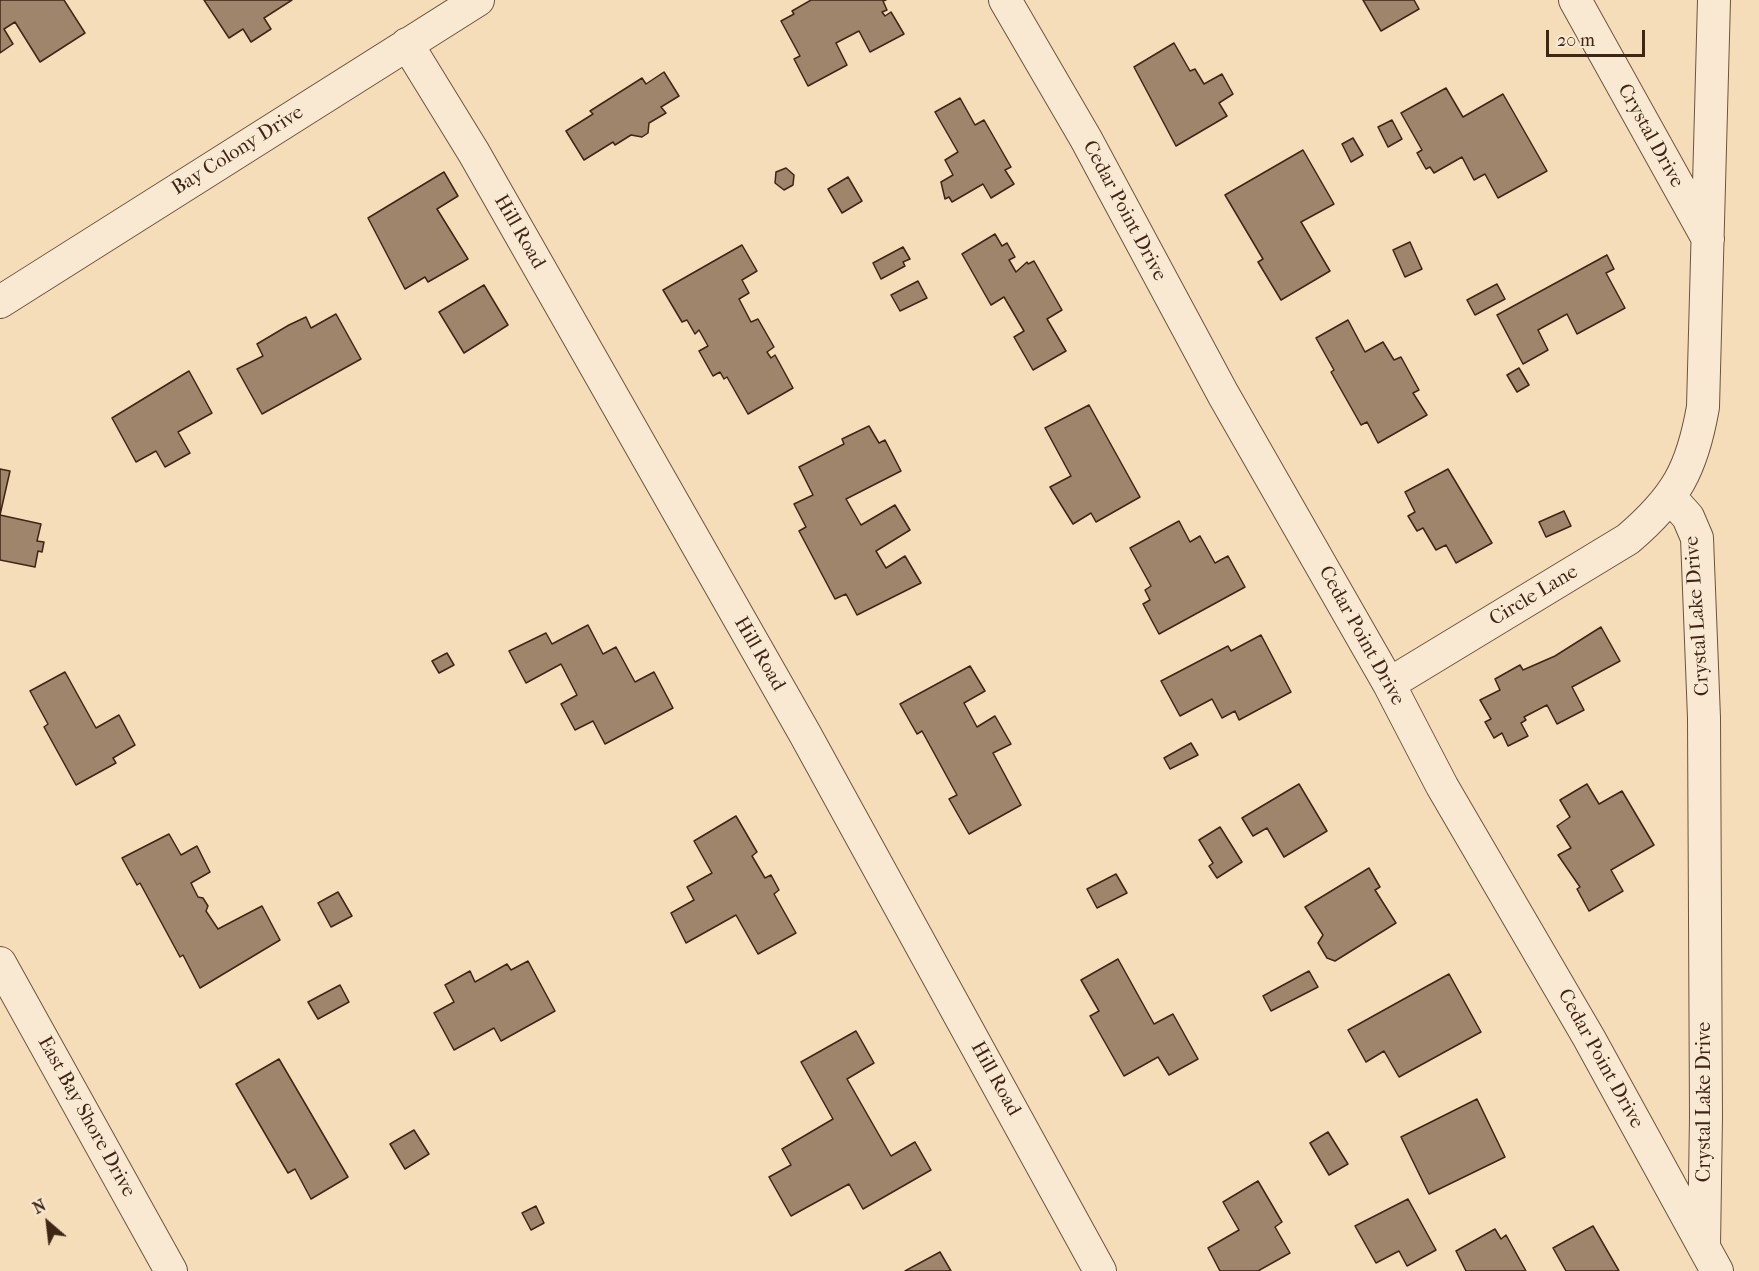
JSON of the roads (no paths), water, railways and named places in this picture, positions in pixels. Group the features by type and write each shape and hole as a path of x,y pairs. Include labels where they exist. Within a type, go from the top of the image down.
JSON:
{"street":[{"name":"Bay Colony Drive","path":"0,302 478,0"},
{"name":"Cedar Point Drive","path":"1005,0 1086,139 1223,394 1389,684 1442,786 1590,1038 1710,1259"},
{"name":"Crystal Drive","path":"1575,0 1708,240"},
{"path":"1670,497 1685,472 1696,444 1703,407 1714,0"},
{"name":"Hill Road","path":"406,44 474,153 793,713 1100,1271"},
{"name":"Circle Lane","path":"1389,684 1628,539 1656,515 1670,497"},
{"name":"Crystal Lake Drive","path":"1670,497 1688,517 1697,538 1704,718 1706,1117 1710,1259"},
{"name":"East Bay Shore Drive","path":"0,963 171,1271"}]}
